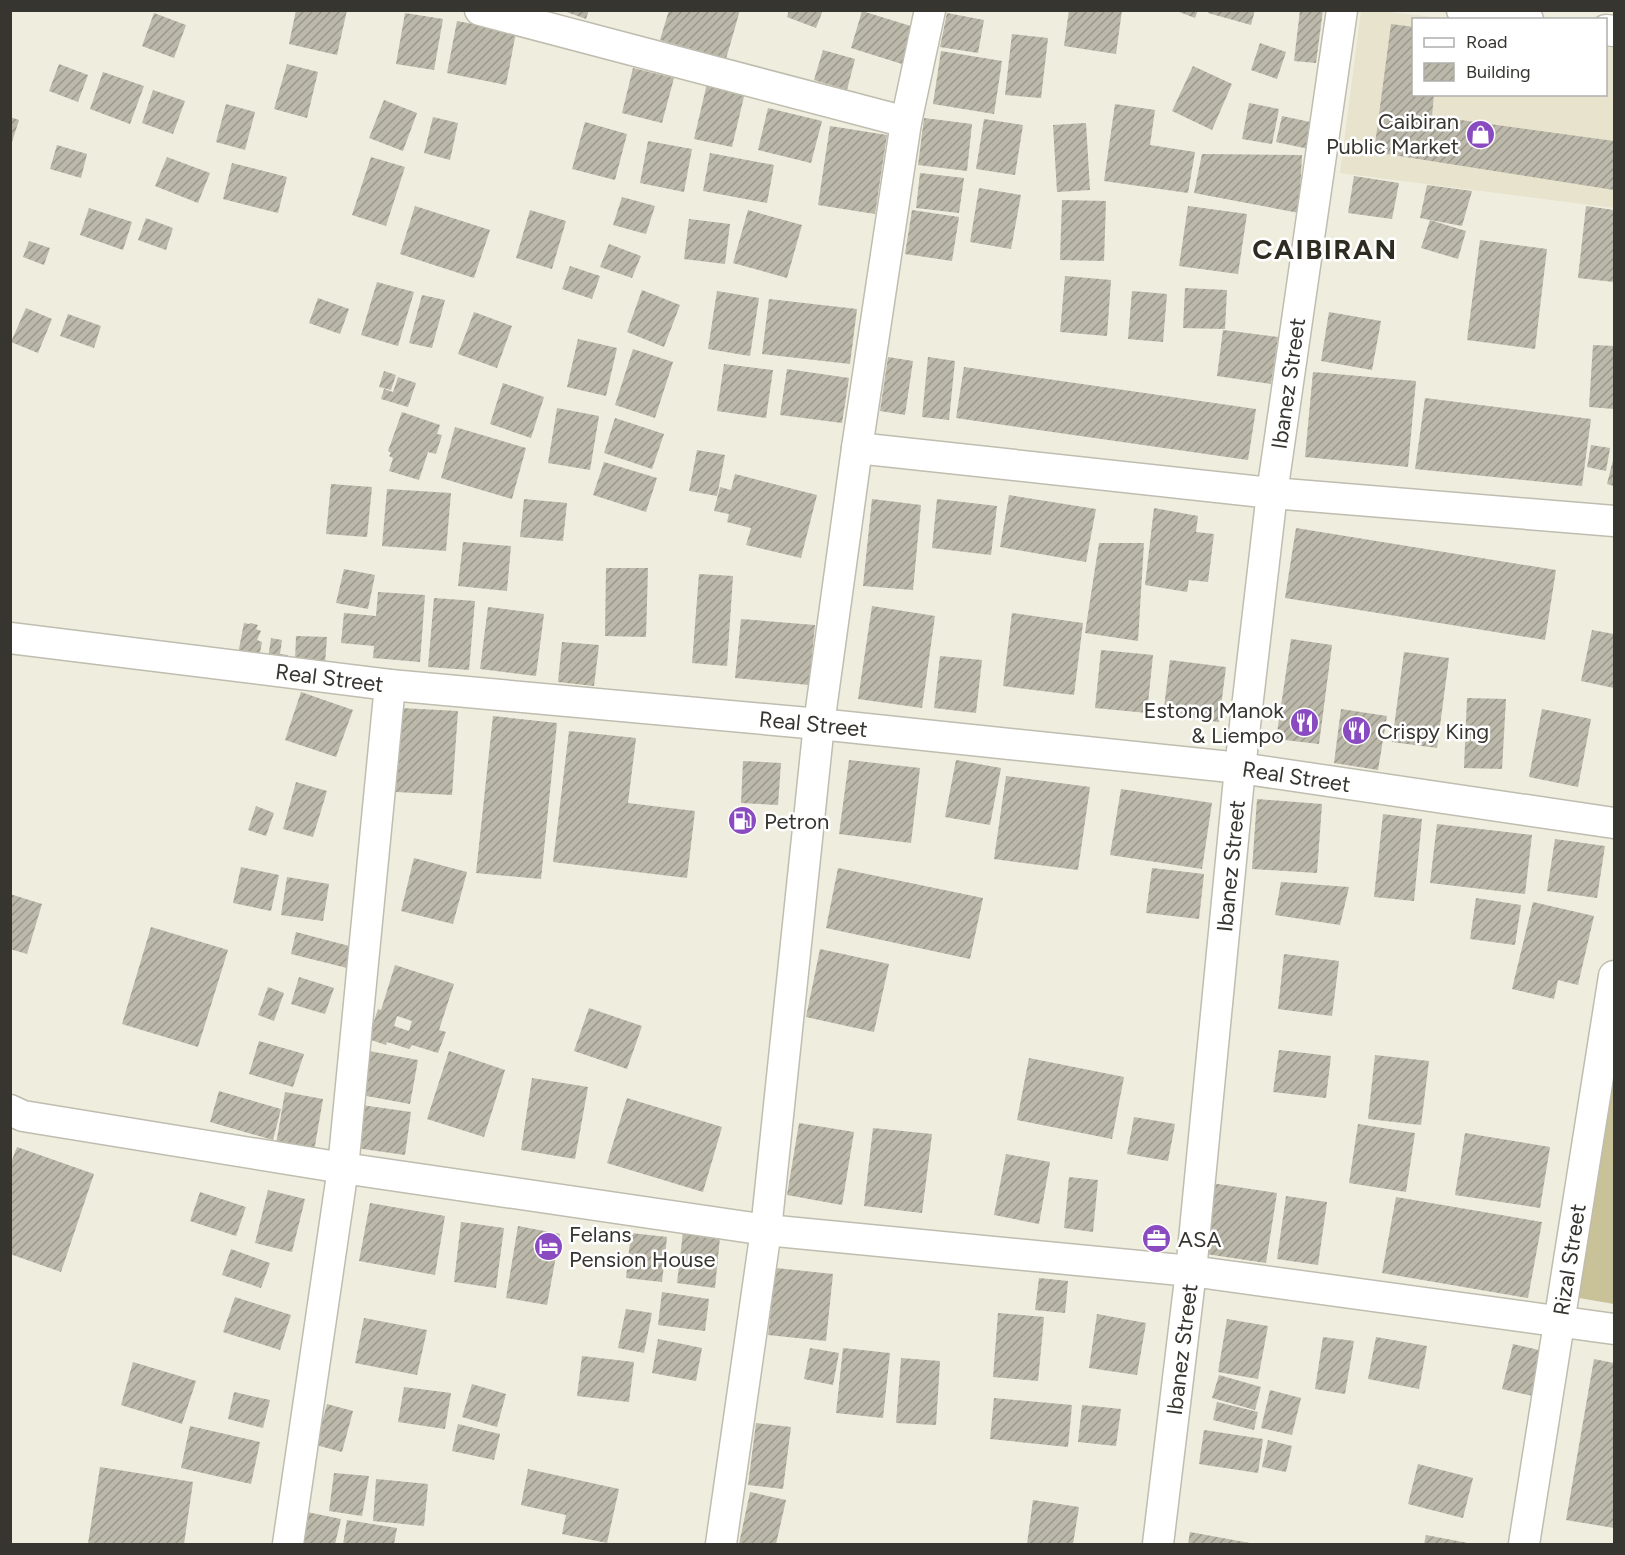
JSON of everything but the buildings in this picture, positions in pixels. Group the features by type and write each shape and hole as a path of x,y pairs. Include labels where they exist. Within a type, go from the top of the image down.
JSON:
{"street":[{"path":"480,10 906,122"},
{"path":"721,1545 766,1230 819,724 857,448 906,122 930,10"},
{"name":"Ibanez Street","path":"1158,1545 1191,1271 1240,768 1272,493 1342,10"},
{"path":"1462,10 1515,18"},
{"path":"857,448 1272,493 1614,521"},
{"name":"Real Street","path":"10,638 390,685 819,724 1240,768 1614,823"},
{"path":"288,1545 343,1168 390,685"},
{"name":"Rizal Street","path":"1524,1545 1614,976"},
{"path":"10,1110 23,1116 343,1168 766,1230 1191,1271 1614,1329"}],"shaded area":[{"name":"Caibiran Public Market","path":"1361,11 1442,18 1412,18 1412,96 1607,96 1607,39 1614,40 1614,208 1340,173"},
{"path":"1614,1060 1614,1304 1579,1298"}],"place":[{"name":"Caibiran Public Market","path":"1480,134"},
{"name":"Estong Manok & Liempo","path":"1305,723"},
{"name":"Crispy King","path":"1356,731"},
{"name":"Petron","path":"743,821"},
{"name":"ASA","path":"1157,1239"},
{"name":"Felans Pension House","path":"548,1247"}],"district":[{"name":"CAIBIRAN","path":"1325,249"}]}
